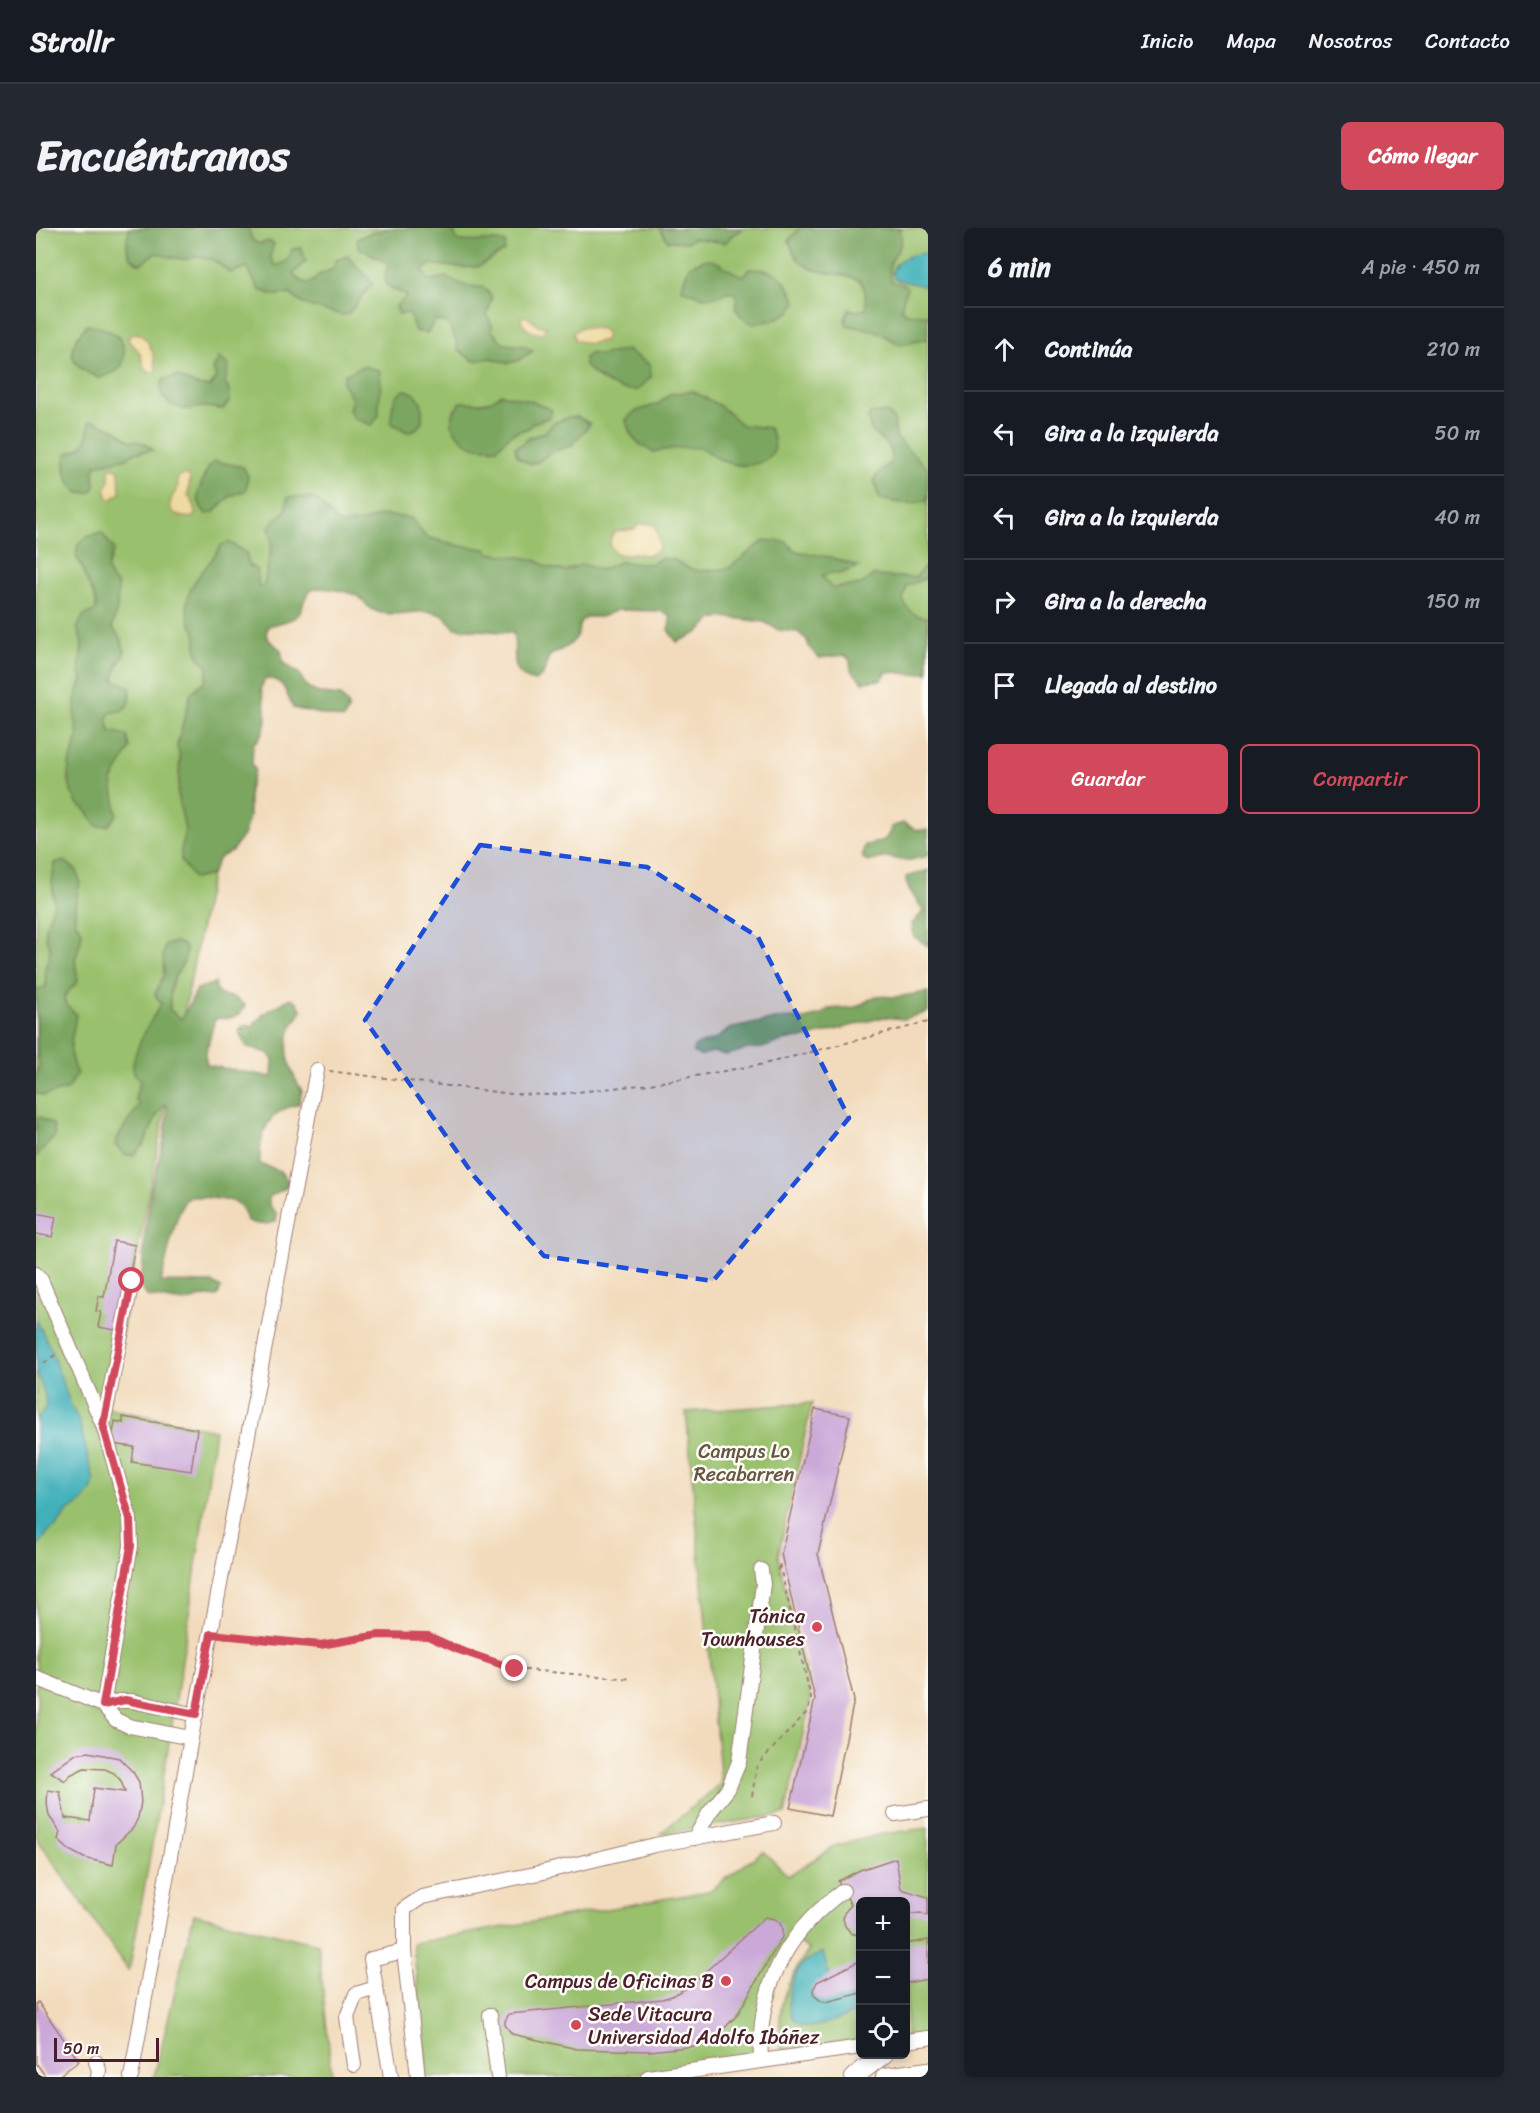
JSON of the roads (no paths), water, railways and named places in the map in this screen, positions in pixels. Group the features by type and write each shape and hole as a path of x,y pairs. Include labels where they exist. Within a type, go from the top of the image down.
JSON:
{"main road":[{"path":"854,2077 879,2059"},
{"path":"885,2077 928,2071"}],"street":[{"path":"131,2077 191,1738 318,1070"},
{"path":"36,1274 41,1280 103,1425 130,1519 131,1546 103,1705"},
{"path":"103,1425 132,1281"},
{"path":"695,1838 709,1813 728,1789 739,1762 762,1577"},
{"path":"36,1678 103,1705 116,1720 129,1726 191,1738"},
{"path":"103,1705 125,1700 196,1714"},
{"path":"895,1814 928,1809"},
{"path":"418,2077 404,1951 404,1909 422,1897 535,1874 655,1845 774,1824"},
{"path":"761,2061 763,2013 770,1984 778,1965 787,1947 807,1921 843,1891"},
{"path":"391,2077 370,1959 404,1951"},
{"path":"354,2065 347,2017 356,1994 376,1988"},
{"path":"490,2015 498,2077"},
{"path":"910,2040 928,2038"},
{"path":"648,2077 856,2049"},
{"path":"96,2062 99,2070 98,2077"}],"water":[{"path":"928,253 928,287 895,279 892,272 898,263 911,255"},
{"path":"36,1319 49,1345 71,1406 79,1421 94,1481 91,1491 82,1502 67,1512 56,1527 48,1532 39,1545 36,1559 36,1420 46,1407 45,1395 36,1371"},
{"path":"823,1952 834,1994 856,1987 856,2013 818,2026 807,2027 798,2024 790,2010 790,1992 796,1974 808,1960"}],"place":[{"name":"Tánica Townhouses","path":"817,1627"},
{"name":"Campus de Oficinas B","path":"726,1981"},
{"name":"Sede Vitacura Universidad Adolfo Ibáñez","path":"576,2025"}],"park label":[{"name":"Campus Lo Recabarren","path":"744,1462"}]}
